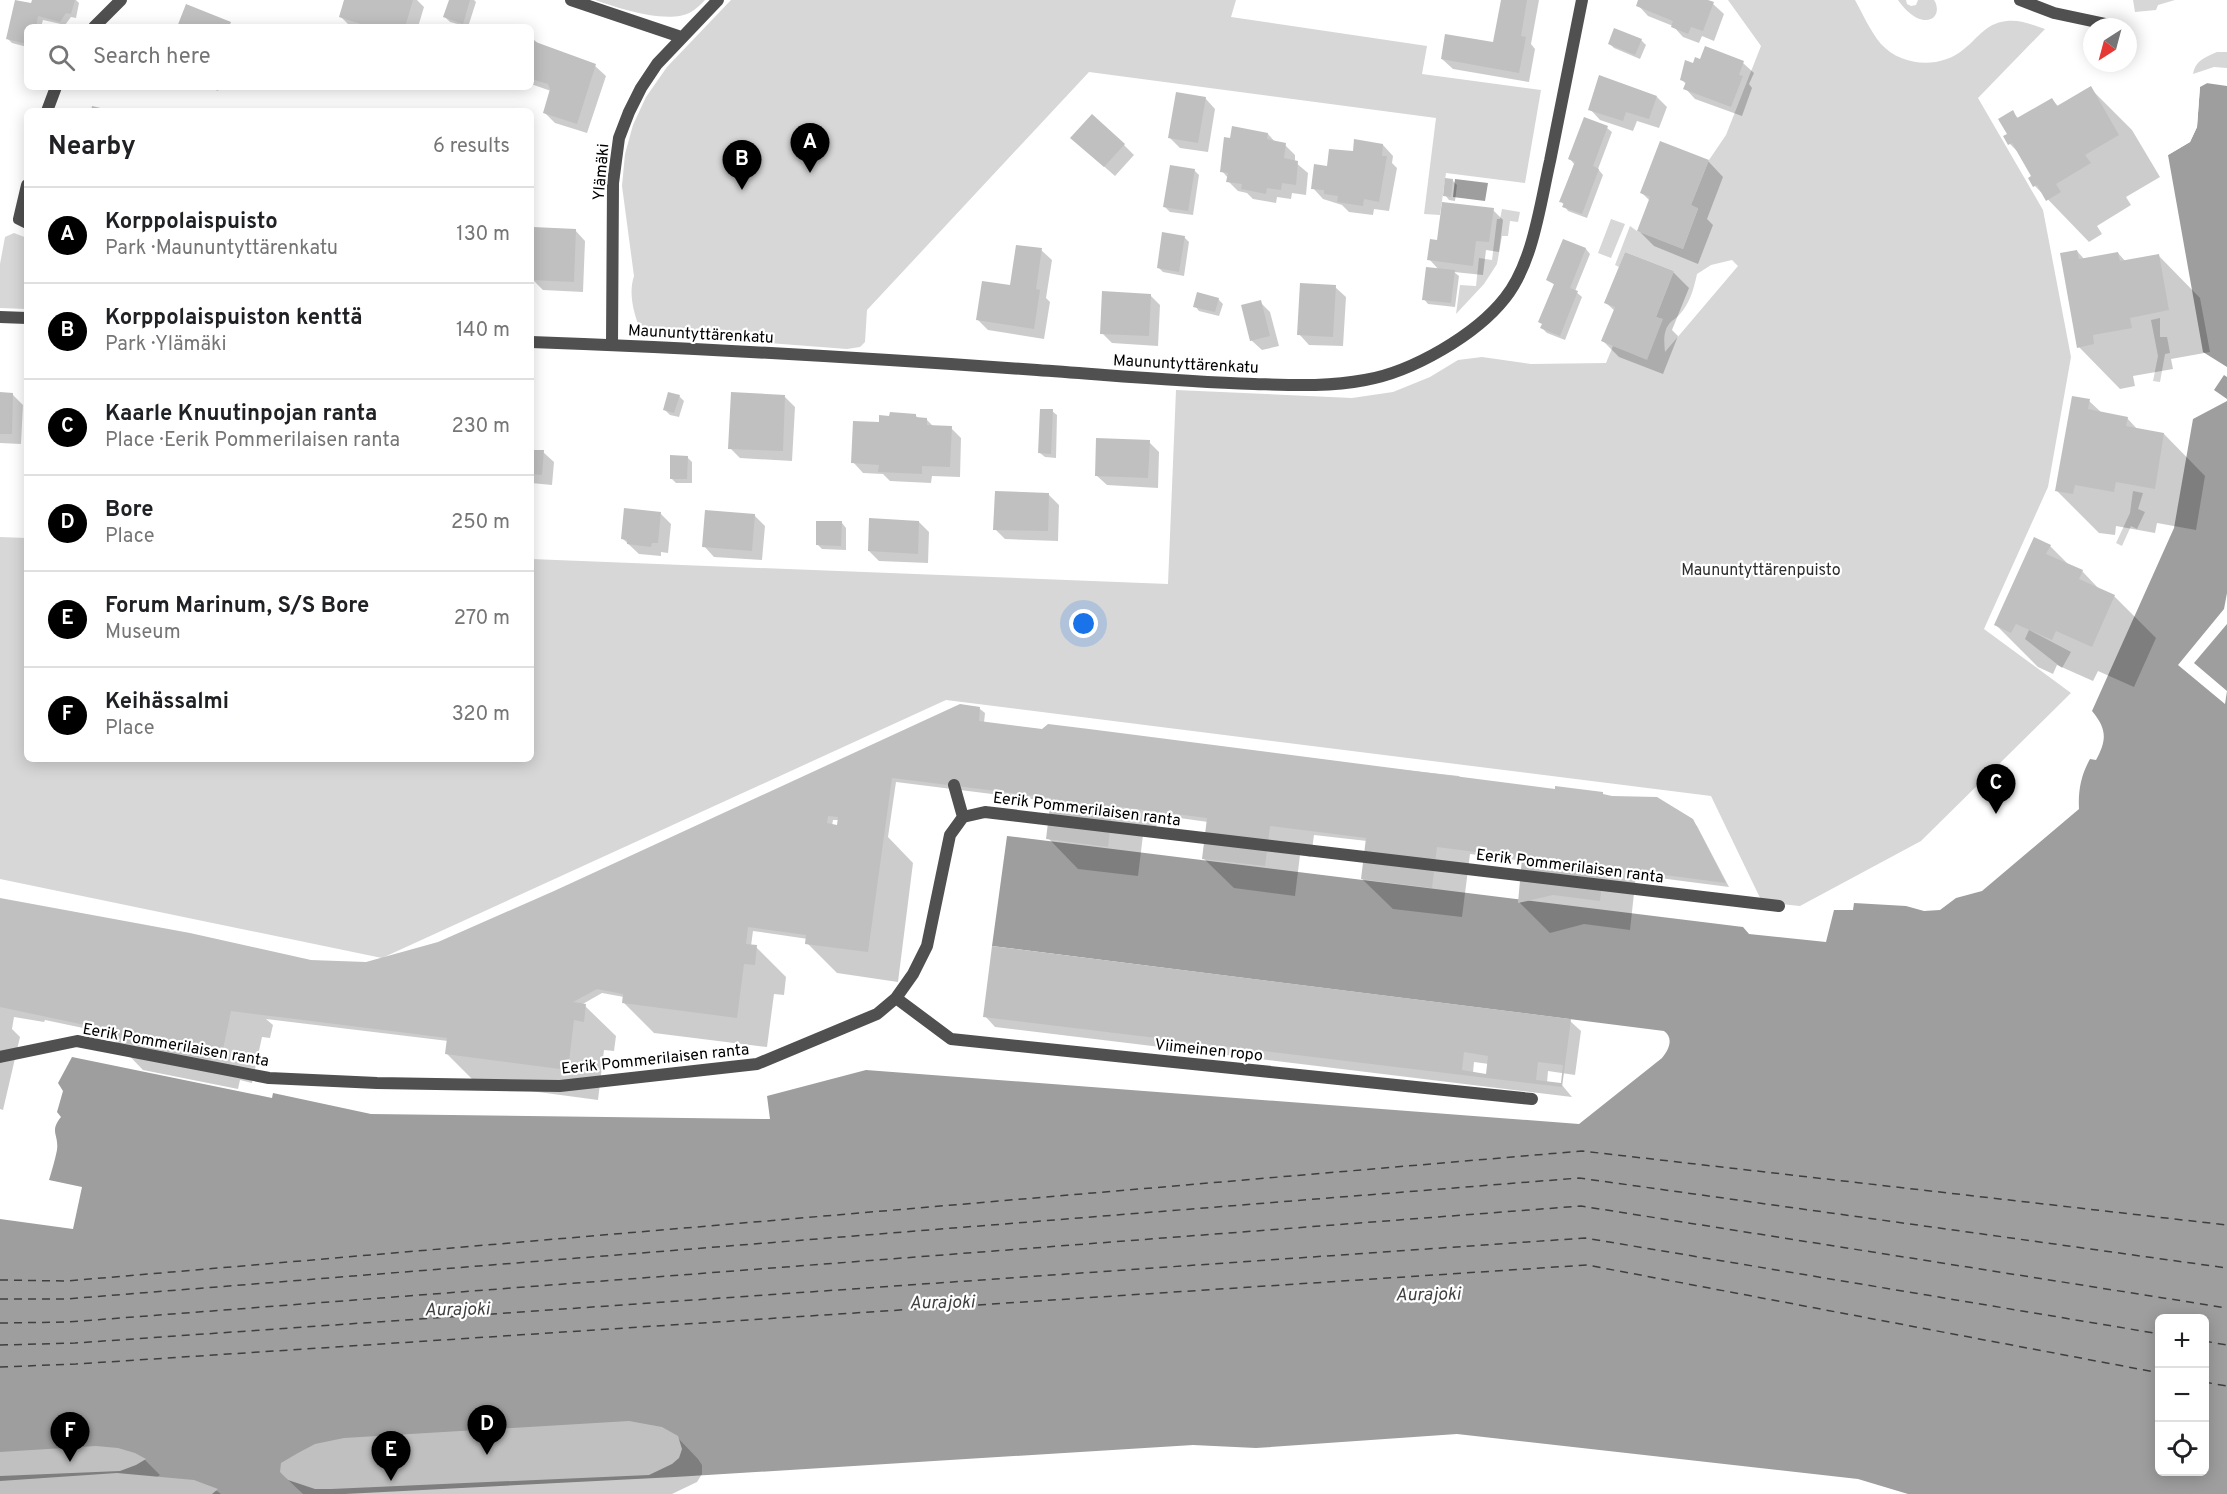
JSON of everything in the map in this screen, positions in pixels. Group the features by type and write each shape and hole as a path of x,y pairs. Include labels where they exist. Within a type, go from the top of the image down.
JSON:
{"street":[{"path":"97,24 121,0"},
{"path":"571,0 681,37"},
{"name":"Ylämäki","path":"612,345 613,183 619,138 628,111 657,64 718,0"},
{"name":"Maununtyttärenkatu","path":"534,342 905,360 1225,383 1309,385 1345,383 1392,373 1465,334 1492,311 1514,285 1528,253 1540,204 1582,0"},
{"path":"2020,0 2054,13 2083,19"},
{"path":"48,108 55,90"},
{"path":"0,317 24,318"},
{"path":"954,786 963,817"},
{"name":"Eerik Pommerilaisen ranta","path":"0,1057 77,1041 269,1078 376,1083 560,1086 757,1064 877,1014 896,999 913,974 927,946 950,836 963,817 985,812 1779,906"},
{"name":"Viimeinen ropo","path":"896,999 951,1039 1532,1099"}],"green space":[{"path":"595,0 705,0 691,12 670,17 643,14"},
{"path":"731,0 1236,0 1231,17 1427,46 1422,74 1541,90 1525,183 1446,173 1440,215 1424,214 1436,118 1089,72 867,310 865,342 860,347 847,349 641,332 632,297 634,276 622,186 625,154 633,125 646,97 667,67"},
{"name":"Maununtyttärenpuisto","path":"1728,0 1855,0 1881,44 1900,57 1922,63 1944,60 1955,55 1985,30 2001,22 2018,21 2045,29 1978,98 2043,210 2071,357 2048,487 1984,629 2071,693 1921,841 1800,906 1762,902 1711,796 946,700 382,958 0,879 0,537 24,538 24,762 534,762 534,559 1168,584 1176,390 1352,398 1393,392 1430,377 1458,360 1482,357 1531,364 1606,363 1613,346 1647,359 1662,319 1656,317 1674,271 1625,252 1619,267 1615,265 1630,226 1637,231 1683,249 1698,209 1691,205 1709,160 1726,135 1761,46","holes":["1732,260 1738,266 1665,352 1666,330 1686,305 1697,274 1711,265"]},
{"path":"1898,0 1906,0 1911,6 1916,5 1918,0 1934,0 1937,6 1935,15 1927,20 1919,19 1907,11"},
{"path":"2133,0 2175,0 2158,5 2156,10 2135,12"},
{"path":"2217,52 2227,52 2227,68 2214,67 2193,74 2198,62"},
{"path":"1502,209 1520,212 1518,222 1510,221 1508,236 1502,236 1497,264 1484,284 1456,314 1460,285 1476,286 1479,258 1492,260 1497,219 1500,219"},
{"path":"1611,219 1625,224 1611,258 1598,253"},
{"path":"14,233 24,237 24,309 0,308 0,264 5,237"},
{"path":"2160,318 2160,337 2167,337 2170,353 2165,354 2160,382 2153,381 2158,356 2151,320"},
{"path":"2133,491 2143,493 2138,509 2145,512 2137,529 2131,526 2122,546 2116,543 2130,513"},
{"path":"2029,630 2071,652 2062,668 2025,639"}],"water":[{"path":"2206,83 2227,86 2227,367 2203,352 2168,155 2190,142 2197,127 2200,86"},
{"path":"1455,179 1488,183 1485,201 1453,197"},
{"path":"2224,375 2227,377 2227,399 2214,390"},
{"name":"Aurajoki","path":"2227,401 2227,1494 1908,1494 1858,1479 1457,1434 1256,1448 1193,1445 675,1477 345,1494 0,1494 0,1219 73,1229 82,1187 49,1180 57,1150 55,1130 61,1117 57,1112 63,1091 58,1083 72,1057 272,1098 273,1093 371,1114 770,1119 767,1096 866,1070 1579,1124 1662,1058 1670,1041 1664,1031 992,946 1007,836 1743,927 1749,934 1826,942 1834,910 1853,910 1854,903 1906,906 1924,911 1940,910 1956,898 1982,891 2079,809 2084,771 2090,759 2096,760 2104,740 2103,729 2092,711 2174,528 2193,419"}],"pier":[{"path":"2205,80 2211,81 2200,87 2197,127 2190,142 2168,155 2168,152 2188,140 2194,126 2197,85"},
{"path":"2227,593 2227,624 2194,663 2227,691 2225,704 2178,665 2224,609"}],"building":[{"path":"15,0 31,3 32,0 75,0 71,14 66,13 60,22 38,16 37,24 24,24 24,43 6,39"},
{"path":"344,0 413,0 406,24 361,24 339,17"},
{"path":"449,0 470,0 463,24 443,17"},
{"path":"1501,0 1527,0 1521,36 1526,37 1519,73 1441,59 1445,34 1493,42"},
{"path":"1638,0 1708,0 1714,2 1703,31 1691,27 1688,34 1671,27 1673,21 1636,6"},
{"path":"186,4 231,22 230,24 178,24"},
{"path":"1614,28 1642,39 1635,55 1608,44"},
{"path":"534,41 596,64 577,124 543,113 550,89 548,84 534,80"},
{"path":"1705,46 1744,61 1739,75 1743,76 1731,107 1683,89 1686,82 1680,80 1685,60 1693,63 1695,57 1700,59"},
{"path":"1599,75 1657,96 1649,119 1626,112 1623,121 1588,110"},
{"path":"2091,86 2119,135 2085,155 2091,163 2056,184 2061,192 2046,201 2037,185 2033,187 2028,178 2031,176 2012,143 2008,145 2003,136 2007,134 1998,119 2013,110 2017,118 2052,98 2057,106"},
{"path":"1176,92 1206,97 1198,143 1168,138"},
{"path":"1092,114 1125,144 1104,167 1070,138"},
{"path":"1584,117 1608,126 1593,166 1599,169 1582,214 1562,207 1564,203 1559,202 1575,162 1568,159"},
{"path":"1232,126 1268,133 1267,139 1286,143 1284,158 1298,161 1296,185 1282,183 1281,190 1267,188 1266,194 1241,189 1242,184 1226,182 1228,173 1220,172 1224,137 1230,138"},
{"path":"1354,139 1383,144 1382,156 1387,156 1379,202 1364,199 1363,206 1337,202 1338,196 1324,194 1324,190 1311,189 1314,164 1327,166 1329,149 1353,151"},
{"path":"1660,141 1709,160 1691,205 1698,208 1683,249 1637,231 1650,197 1640,193"},
{"path":"1170,165 1195,169 1188,211 1163,207"},
{"path":"1445,178 1453,179 1451,197 1443,196"},
{"path":"1442,202 1494,208 1489,242 1476,241 1473,266 1427,260 1430,239 1437,240"},
{"path":"534,227 576,229 574,282 534,280"},
{"path":"1162,232 1185,236 1179,272 1157,268"},
{"path":"1563,239 1586,248 1570,288 1578,291 1560,336 1540,328 1542,324 1538,322 1554,284 1546,280"},
{"path":"1016,245 1042,248 1036,289 1040,290 1034,329 976,320 982,281 1010,285"},
{"path":"2077,250 2079,259 2118,252 2120,261 2159,254 2169,310 2130,318 2132,328 2093,335 2094,344 2077,348 2060,253"},
{"path":"1625,252 1674,271 1656,317 1663,319 1647,360 1601,341 1615,307 1604,303"},
{"path":"1426,267 1455,270 1451,303 1422,300"},
{"path":"1300,283 1336,285 1333,337 1297,335"},
{"path":"1102,291 1151,294 1149,336 1100,334"},
{"path":"1197,292 1219,298 1215,312 1193,307"},
{"path":"1261,300 1270,336 1250,341 1241,305"},
{"path":"0,392 13,393 12,434 0,434"},
{"path":"668,392 680,395 674,413 663,410"},
{"path":"731,392 785,395 783,451 728,449"},
{"path":"2072,396 2090,399 2088,409 2128,417 2126,426 2164,433 2155,489 2116,482 2114,492 2075,485 2073,494 2055,491"},
{"path":"1040,409 1053,409 1051,454 1038,453"},
{"path":"890,412 916,414 916,417 927,418 927,425 952,426 950,467 922,466 922,474 878,472 879,465 851,463 853,421 879,422 879,415 889,416"},
{"path":"1096,438 1150,440 1148,478 1095,476"},
{"path":"534,450 544,450 542,475 534,474"},
{"path":"670,455 688,456 687,479 670,479"},
{"path":"995,491 1049,493 1048,531 993,530"},
{"path":"624,508 661,512 658,543 652,543 651,547 627,544 627,540 621,539"},
{"path":"705,510 755,514 752,551 702,547"},
{"path":"869,518 919,521 918,554 868,551"},
{"path":"816,521 842,521 841,546 816,545"},
{"path":"2034,537 2051,545 2046,554 2083,570 2079,579 2115,595 2092,647 2056,631 2052,640 2016,624 2011,633 1994,625"},
{"path":"960,704 980,707 979,721 1042,729 1048,724 1555,789 1555,786 1603,792 1603,794 1612,796 1657,797 1693,819 1726,883 1604,867 1600,901 1553,895 1518,903 1522,858 1437,847 1432,888 1361,879 1366,838 1270,826 1265,866 1202,859 1207,818 1113,806 1108,847 1046,839 1051,798 892,778 868,952 805,944 806,935 748,927 746,944 757,945 755,965 744,964 737,1018 622,1003 623,994 597,989 573,1002 586,1004 584,1022 574,1020 568,1070 445,1054 447,1038 231,1011 222,1054 210,1051 208,1060 111,1040 113,1031 0,1007 0,898 190,933 311,960 366,962 438,942","holes":["828,816 838,817 837,825 827,823"]},
{"path":"992,946 1571,1019 1562,1087 983,1017","holes":["1464,1052 1488,1056 1486,1074 1462,1070","1538,1062 1563,1065 1561,1083 1536,1080"]},
{"path":"629,1421 662,1427 678,1436 682,1449 679,1458 649,1475 331,1489 315,1489 288,1480 280,1472 281,1463 298,1453 315,1444 344,1438"},
{"path":"96,1446 118,1448 146,1459 120,1471 0,1476 0,1452"},
{"path":"117,1473 194,1480 218,1489 212,1494 0,1494 0,1481"}],"ferry route":[{"path":"0,1280 67,1281 1582,1151 2227,1225"},
{"path":"0,1299 66,1299 1579,1178 2227,1268"},
{"path":"0,1323 68,1322 1581,1206 2227,1308"},
{"path":"0,1345 75,1343 1585,1238 2155,1333"},
{"path":"0,1367 76,1364 1587,1265 2155,1372"},
{"path":"2209,1342 2227,1345"},
{"path":"2209,1383 2227,1386"}],"place":[{"name":"Korppolaispuisto","path":"810,173"},
{"name":"Korppolaispuiston kenttä","path":"742,190"},
{"name":"Kaarle Knuutinpojan ranta","path":"1996,814"},
{"name":"Bore","path":"487,1455"},
{"name":"Keihässalmi","path":"70,1462"},
{"name":"Forum Marinum, S/S Bore","path":"391,1481"}]}
